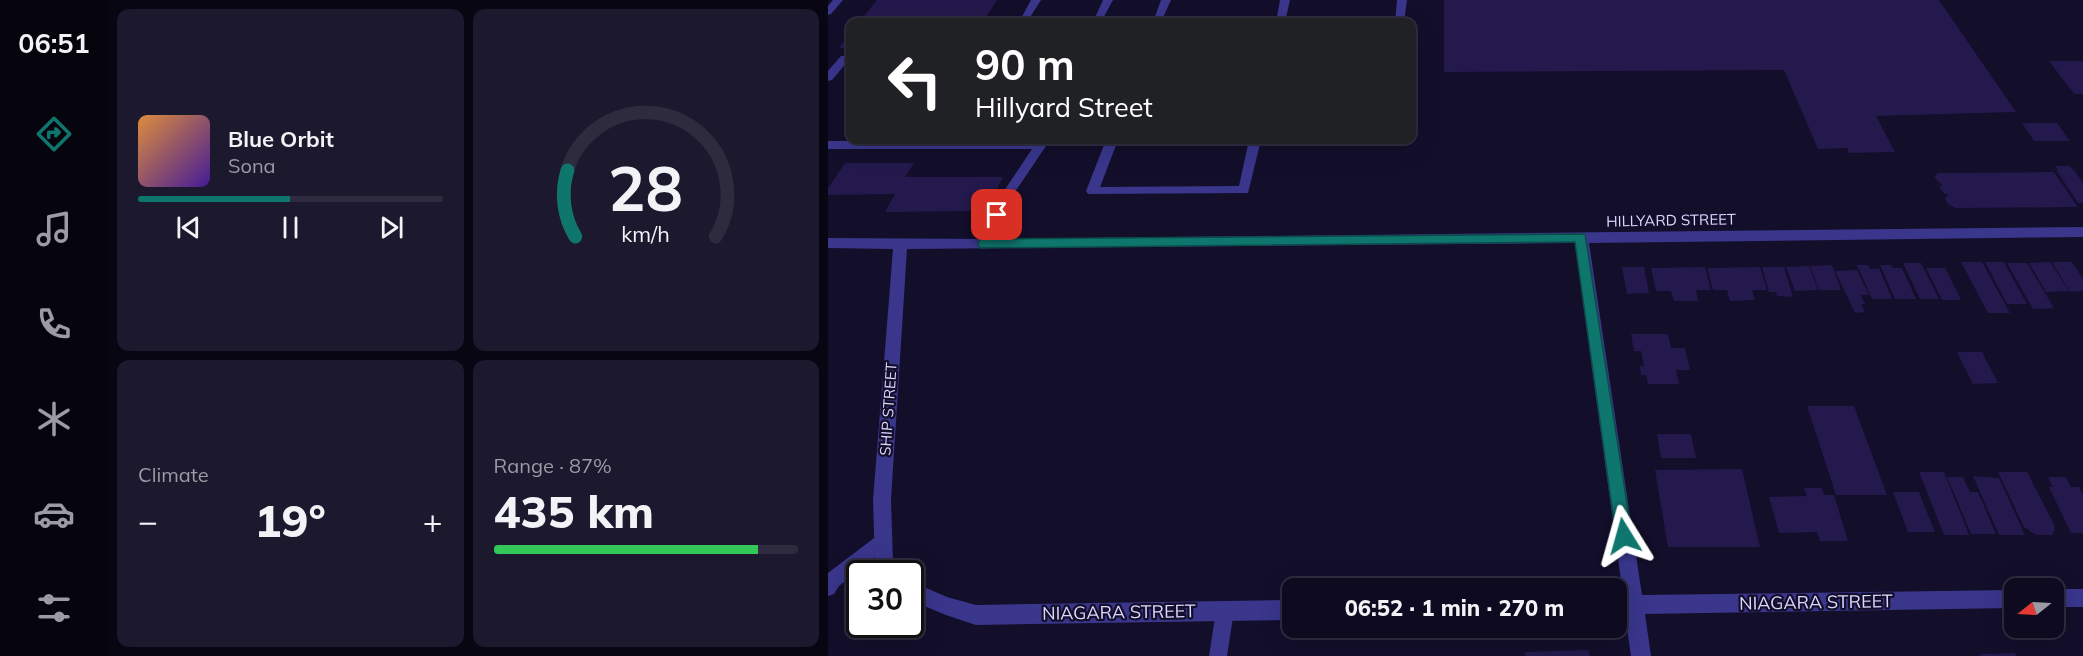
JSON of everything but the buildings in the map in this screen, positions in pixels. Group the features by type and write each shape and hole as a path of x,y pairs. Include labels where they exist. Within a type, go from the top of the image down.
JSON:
{"street":[{"name":"HILLYARD STREET","path":"828,243 985,244 2083,232"},
{"path":"1581,237 1622,578"},
{"name":"SHIP STREET","path":"884,560 882,500 900,243"},
{"name":"NIAGARA STREET","path":"924,596 976,615 1282,610"},
{"path":"2064,598 2083,598"},
{"name":"NIAGARA STREET","path":"1627,605 2004,599"},
{"path":"1627,611 1641,656"}],"lane":[{"path":"828,12 838,0"},
{"path":"1025,18 1036,0"},
{"path":"1099,18 1108,0"},
{"path":"1159,18 1166,0"},
{"path":"1281,18 1285,0"},
{"path":"1400,18 1402,0"},
{"path":"828,78 846,58"},
{"path":"828,145 879,144"},
{"path":"985,244 1004,200 1041,144"},
{"path":"1110,144 1092,191 1244,190 1254,144"},
{"path":"828,588 833,580 882,540"},
{"path":"1218,656 1226,611"}],"route":[{"path":"997,215 985,244 1581,237 1624,536"}]}
